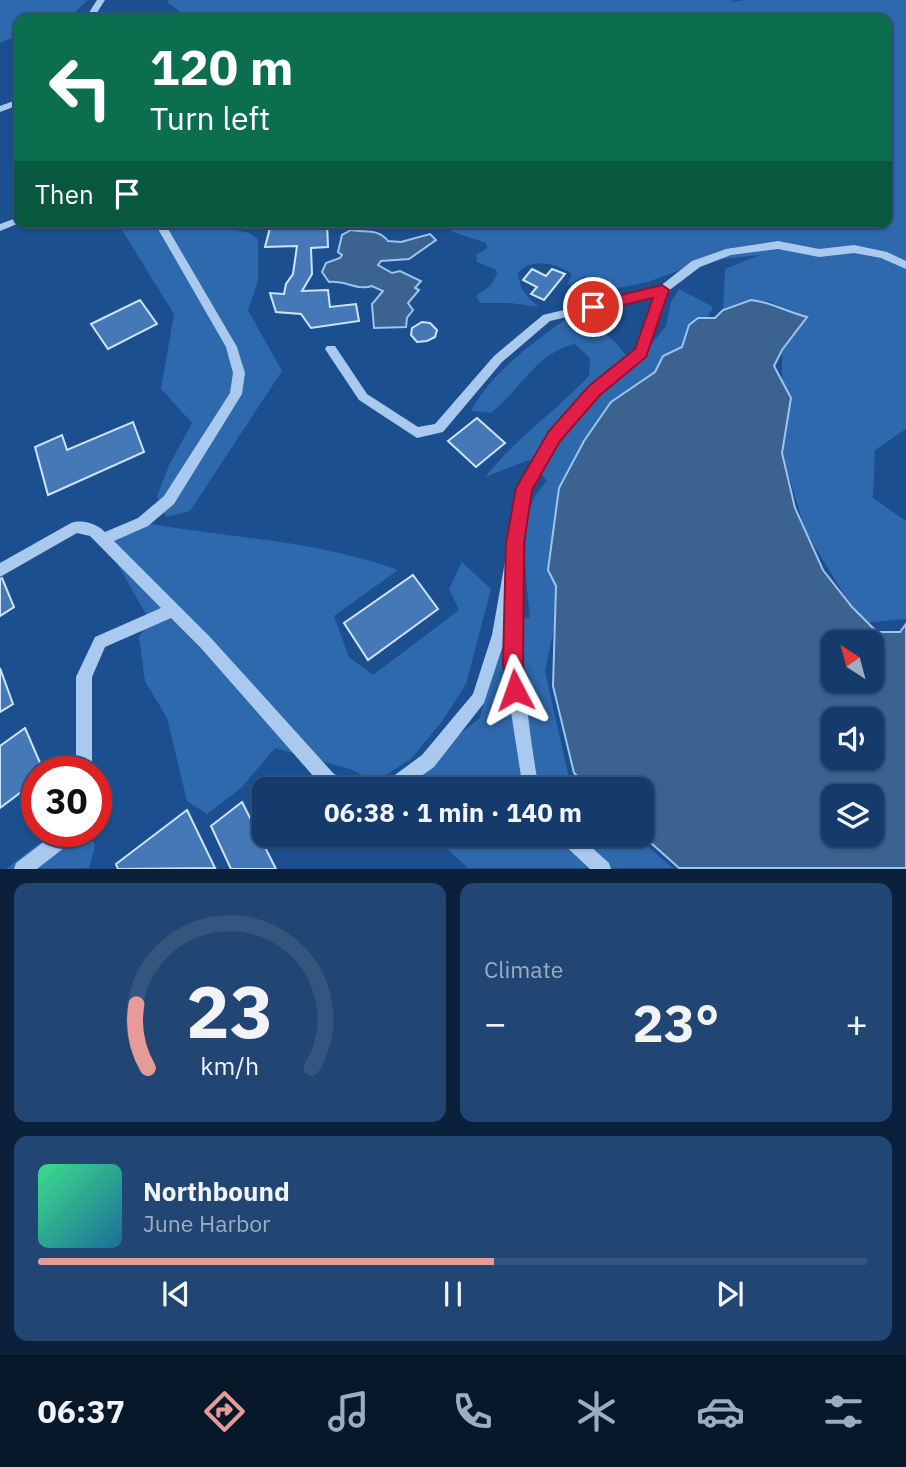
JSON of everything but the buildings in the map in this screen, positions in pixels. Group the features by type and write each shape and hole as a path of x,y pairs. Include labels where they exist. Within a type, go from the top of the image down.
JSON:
{"street":[{"path":"103,539 143,522 169,500 236,394 239,373 231,347 162,228"},
{"path":"331,349 363,397 417,433 439,428 498,359 547,318 662,290 696,264 730,252 778,245 819,253 854,249 883,255 906,265"},
{"path":"406,777 428,761 479,698 499,635 524,488 554,436 594,390 641,352 662,290"},
{"path":"0,570 76,527 94,530 173,610 326,777"},
{"path":"515,543 513,664 520,743 528,777"},
{"path":"84,756 84,677 100,642 173,610"},
{"path":"22,869 51,847"},
{"path":"579,847 603,869"}],"shaded area":[{"path":"0,0 88,0 75,12 80,14 14,14 14,37 0,43"},
{"path":"906,0 906,429 875,450 873,498 906,521 906,619 861,623 805,530 782,453 782,350 807,317 768,301 723,310 725,269 760,255 704,261 648,282 592,293 585,276 567,286 572,274 559,267 537,263 518,273 524,292 539,307 480,303 476,296 491,285 497,274 496,270 477,262 476,255 487,248 486,243 453,232 451,228 892,228 892,14 183,14 167,2"},
{"path":"121,228 231,228 249,233 258,239 258,281 248,310 282,371 190,511 166,517 157,496 169,465 192,423 161,389 174,314"},
{"path":"351,230 380,234 388,241 401,242 430,234 436,240 409,259 381,261 378,265 392,273 400,271 421,281 415,288 419,290 408,303 413,310 407,318 406,327 374,328 372,304 383,291 372,286 329,282 322,272 326,263 340,258 342,255 338,252 342,235"},
{"path":"679,289 713,307 561,595 545,671 569,777 405,777 480,718 501,624 530,617 525,560 526,531 533,500 547,481 529,460 485,477 509,450 589,376 590,358 575,344 562,348 539,363 491,413 471,411 501,371 525,349 566,319 598,328 619,347 634,366 666,326 671,302"},
{"path":"751,300 807,317 782,350 774,366 791,398 782,453 795,508 823,570 852,607 875,630 821,630 821,693 884,693 884,632 900,632 906,624 906,868 679,868 654,846 654,777 578,777 574,773 553,686 556,586 548,570 559,488 584,441 611,402 655,372 663,356 682,347 689,325 698,318 715,318 723,310"},
{"path":"150,524 307,546 398,570 334,616 349,657 373,675 459,610 449,589 462,562 491,589 466,684 443,720 411,759 383,777 366,777 353,770 275,748 241,788 207,814 187,801 167,718 145,681 139,637 150,621 103,539"},
{"path":"34,847 95,847 89,868 6,869"},
{"path":"445,847 648,847 673,868 468,868"}],"route":[{"path":"515,690 515,543 524,488 554,436 594,390 641,352 662,290 593,307"}]}
